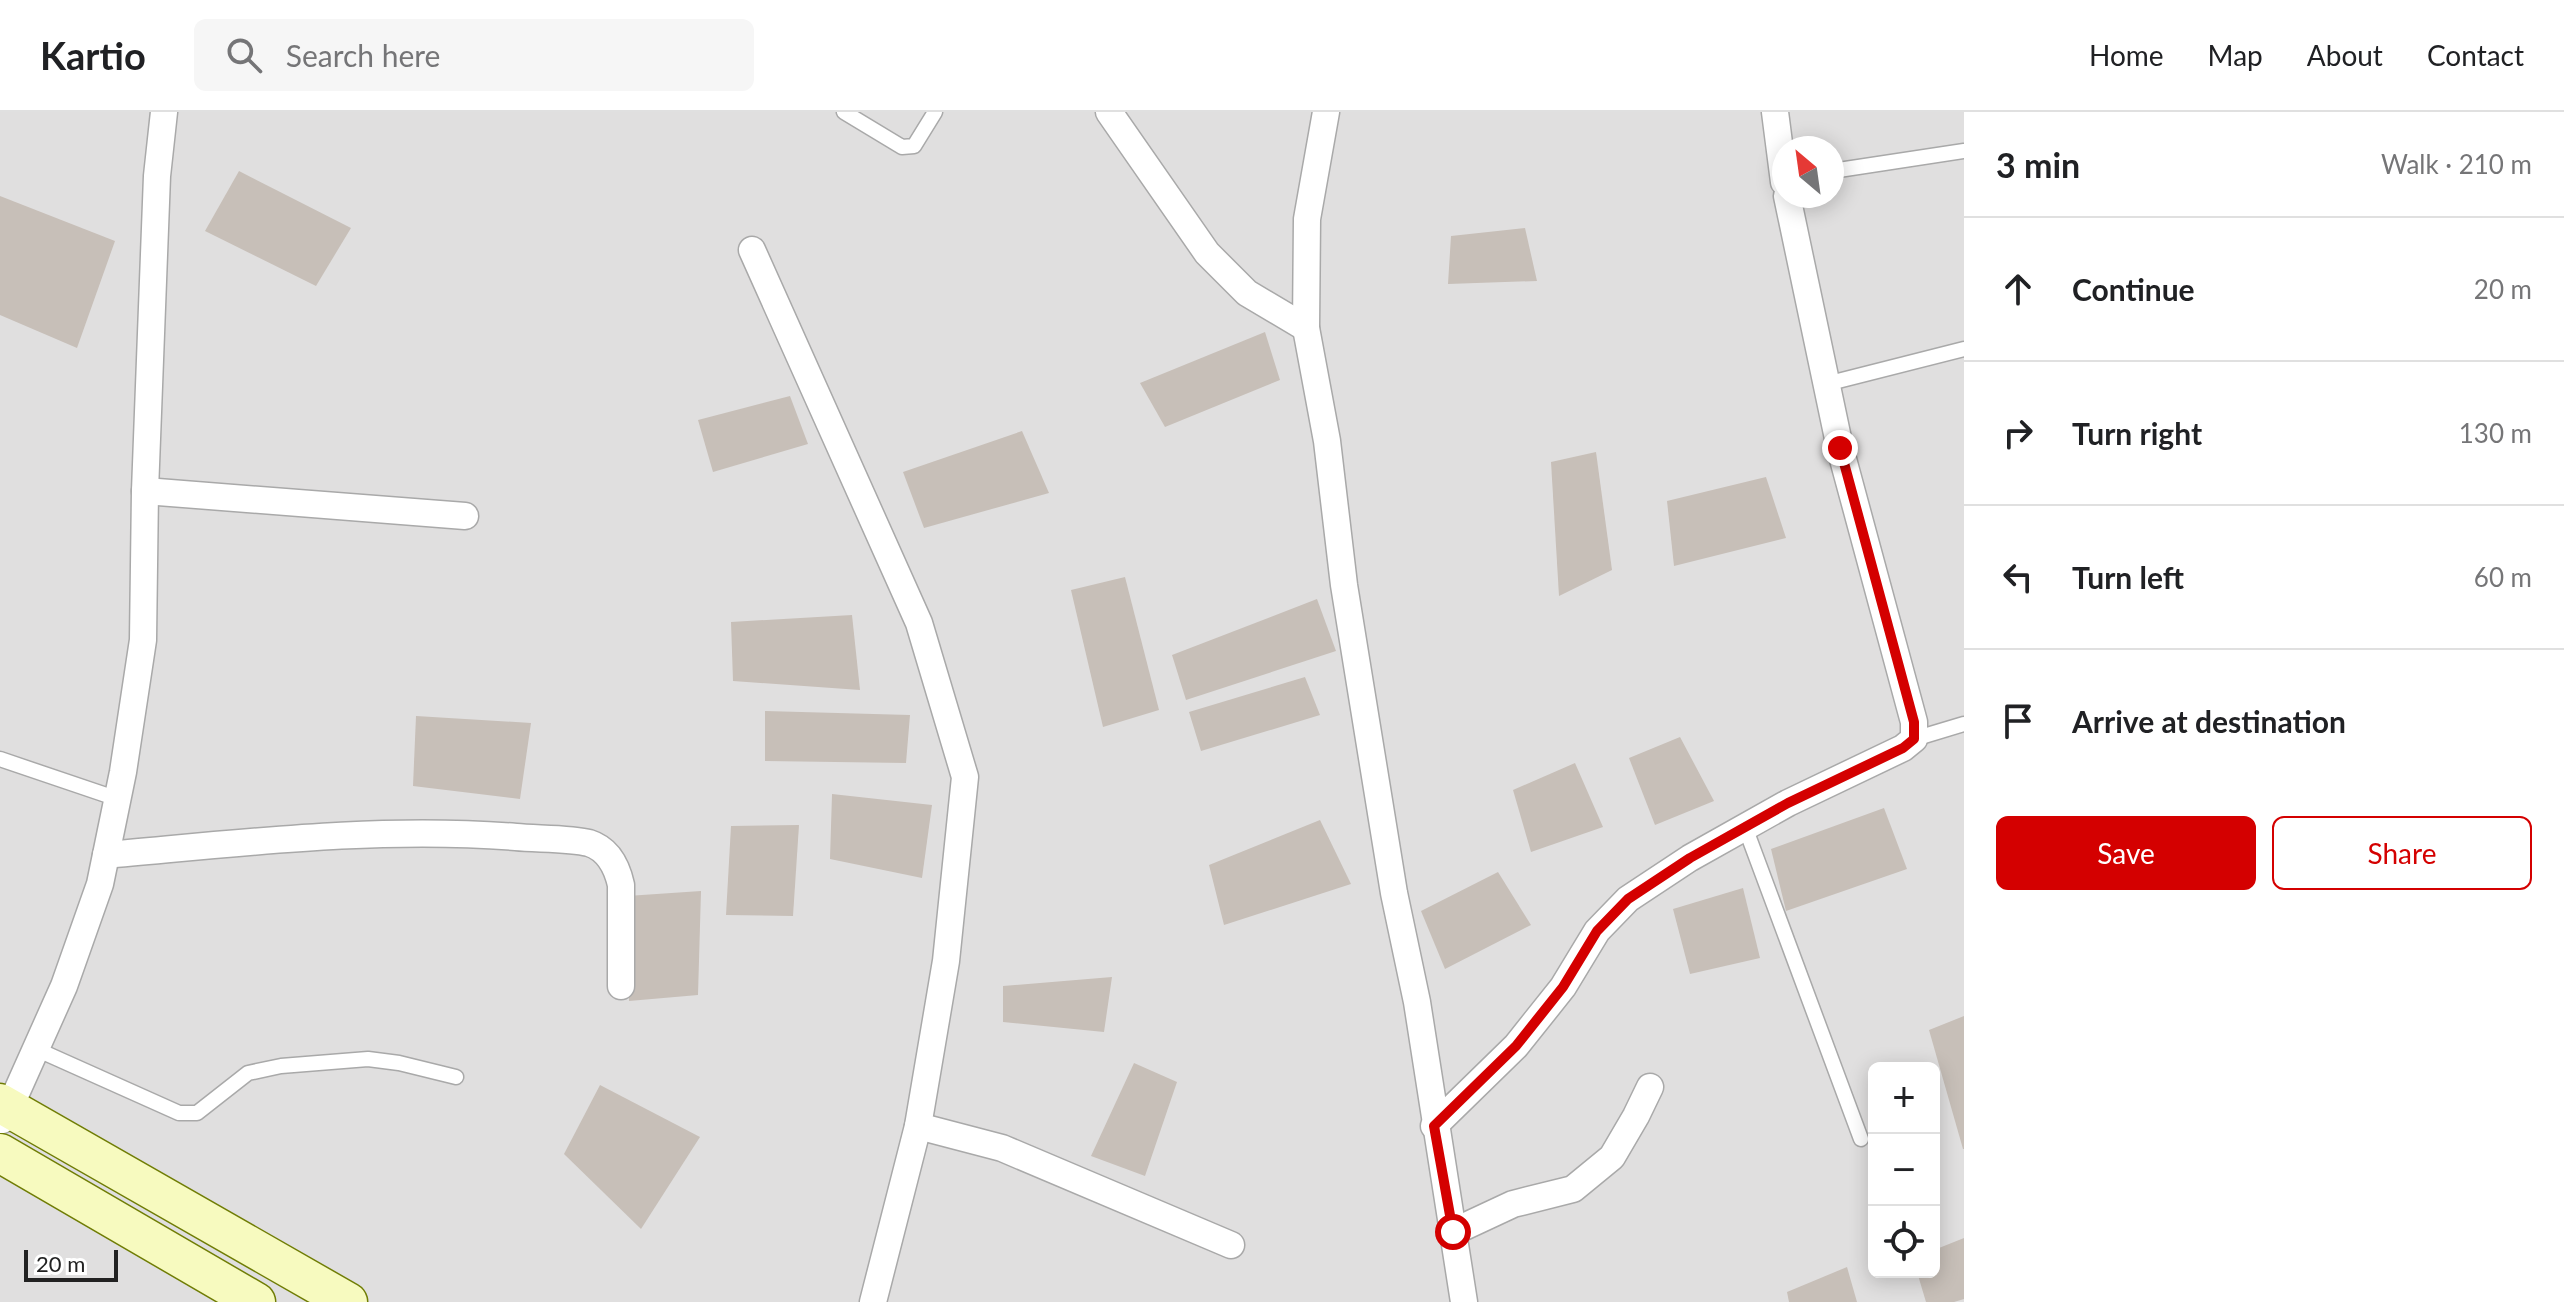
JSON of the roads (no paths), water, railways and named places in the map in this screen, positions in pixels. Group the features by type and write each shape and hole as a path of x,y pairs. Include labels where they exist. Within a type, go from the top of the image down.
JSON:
{"main road":[{"path":"3,1112 348,1302"},
{"path":"0,1153 250,1301"}],"street":[{"path":"3,1112 64,986 100,884 118,799 143,640 145,491 157,176 164,112"},
{"path":"1109,112 1207,253 1247,293 1306,328"},
{"path":"1326,112 1307,219 1306,328 1327,441 1344,585 1363,704 1394,893 1417,1002 1464,1302"},
{"path":"1775,112 1778,136"},
{"path":"1434,1126 1516,1046 1563,987 1597,931 1628,899 1690,858 1745,827 1903,748 1914,739 1914,722 1879,601 1826,384 1789,208"},
{"path":"752,250 919,623 965,777 946,961 918,1126 873,1302"},
{"path":"145,491 465,516"},
{"path":"106,855 406,832 590,843 608,856 617,870 621,885 621,986"},
{"path":"1453,1232 1513,1204 1573,1189 1612,1157 1650,1087"},
{"path":"918,1126 1002,1148 1231,1245"}],"lane":[{"path":"844,112 902,147 914,146 935,112"},
{"path":"1844,169 1964,151"},
{"path":"1826,384 1964,349"},
{"path":"1914,739 1964,724"},
{"path":"0,759 118,799"},
{"path":"1745,827 1861,1139"},
{"path":"36,1049 179,1113 197,1113 248,1073 281,1066 368,1059 456,1077"}]}
